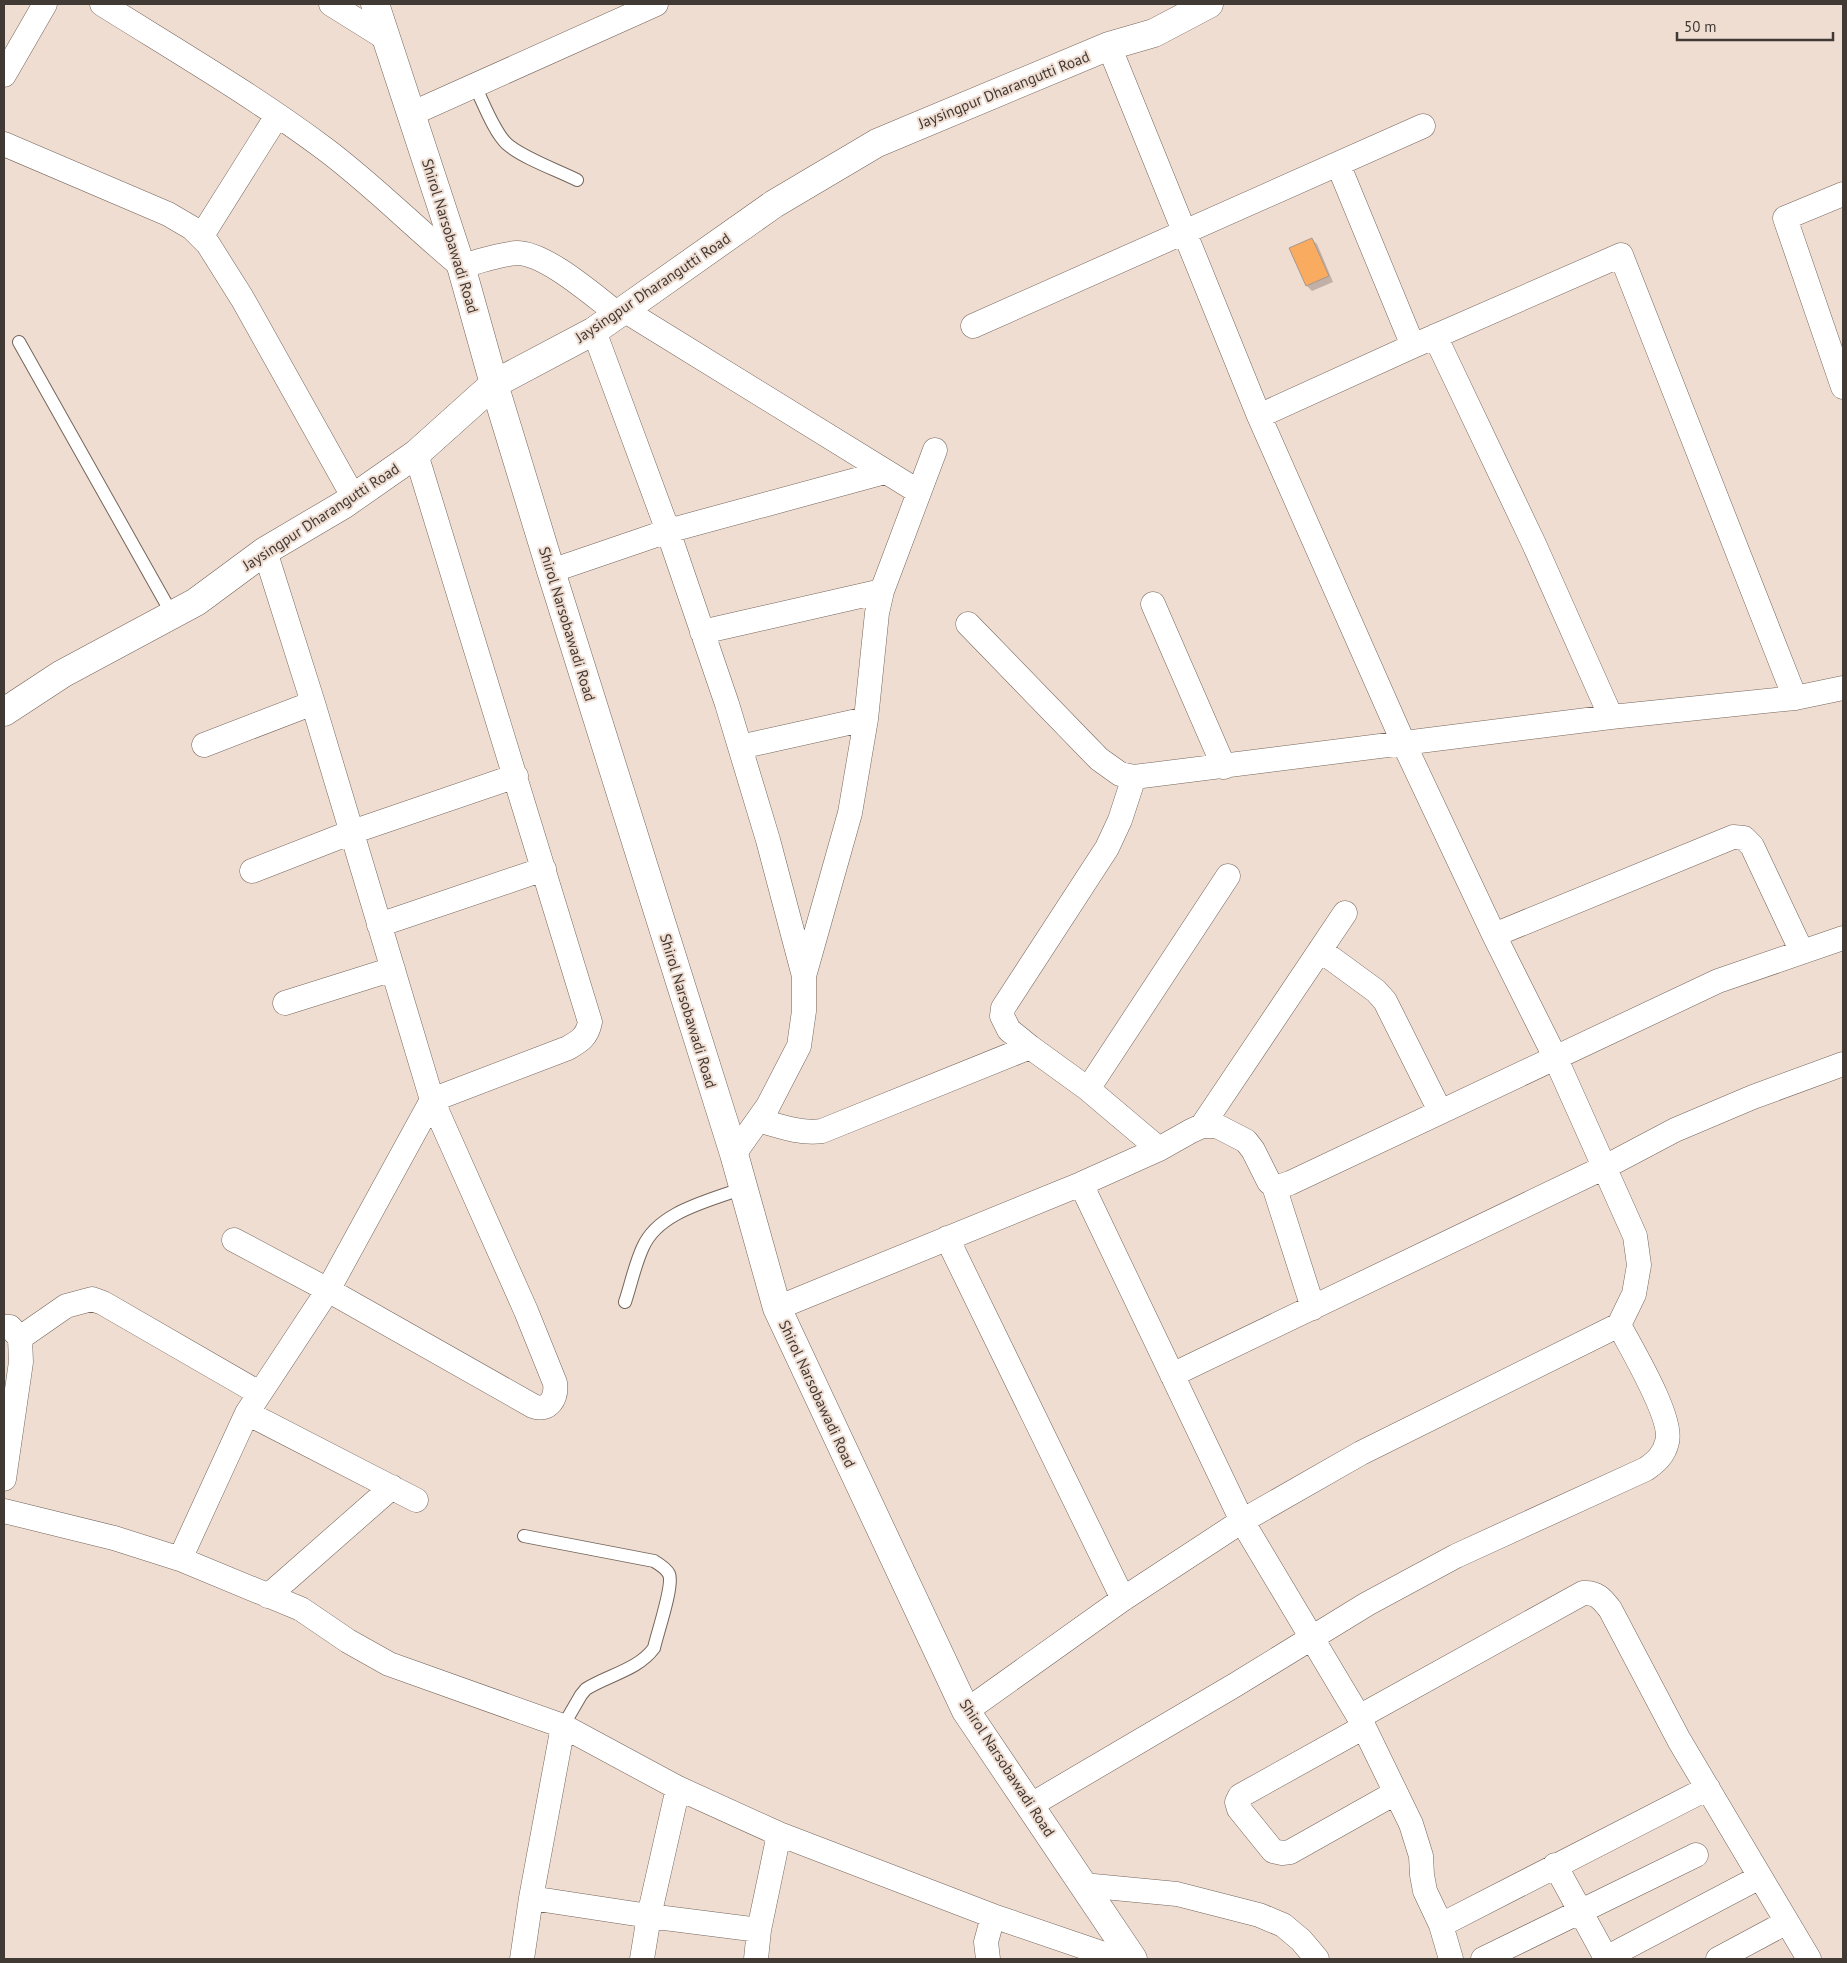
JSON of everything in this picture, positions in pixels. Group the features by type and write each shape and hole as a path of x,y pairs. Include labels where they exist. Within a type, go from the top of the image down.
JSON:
{"main road":[{"name":"Shirol Narsobawadi Road","path":"375,4 461,266 494,384 551,571 734,1154 777,1308 966,1711 1133,1959"},
{"name":"Jaysingpur Dharangutti Road","path":"4,712 62,674 196,602 265,551 354,498 416,454 494,384 594,331 774,204 876,143 1109,46 1154,33 1209,4"}],"street":[{"path":"4,76 45,4"},
{"path":"102,4 253,99 325,149 365,181 461,266 508,254 530,254 545,261 621,312 919,492"},
{"path":"331,4 387,39"},
{"path":"411,114 475,86 625,10 656,4"},
{"path":"966,1711 1123,1599 1242,1521 1361,1453 1619,1325 1634,1294 1639,1265 1635,1236 1556,1057 1494,935 1404,744 1259,416 1109,46"},
{"path":"201,237 277,116"},
{"path":"974,326 1424,126"},
{"path":"4,144 168,214 192,228 208,244 242,298 354,498"},
{"path":"1338,164 1413,346"},
{"path":"1843,194 1786,218 1843,387"},
{"path":"1259,416 1435,336 1621,256 1795,698"},
{"path":"594,331 668,531 740,747 804,976 804,1011 799,1046 768,1106 734,1154"},
{"path":"1435,336 1530,535 1612,717"},
{"path":"804,976 850,813 866,719 877,613 882,591 935,450"},
{"path":"180,1559 253,1403 328,1290 432,1100 568,1048 588,1034 590,1022 416,454"},
{"path":"551,571 668,531 886,472"},
{"path":"234,1240 328,1290 533,1406 539,1408 546,1407 555,1399 555,1383 526,1311 432,1100 313,703 265,551"},
{"path":"702,632 882,591"},
{"path":"1153,604 1224,766"},
{"path":"968,624 1100,759 1120,774 1134,777 1612,717 1795,698 1843,688"},
{"path":"204,745 313,703"},
{"path":"740,747 866,719"},
{"path":"252,871 352,832 516,776"},
{"path":"1134,777 1120,820 1107,848 1003,1008 1002,1016 1009,1030 1088,1089 1159,1149"},
{"path":"1494,935 1733,838 1744,838 1752,846 1802,952"},
{"path":"379,925 544,869"},
{"path":"1088,1089 1228,876"},
{"path":"1202,1126 1345,913"},
{"path":"1274,1186 1290,1183 1718,981 1843,938"},
{"path":"1320,950 1376,991 1385,1001 1440,1111"},
{"path":"285,1003 393,969"},
{"path":"758,1120 798,1131 822,1131 1030,1047"},
{"path":"1172,1375 1605,1167 1674,1130 1753,1097 1843,1064"},
{"path":"777,1308 1081,1184 1159,1149 1202,1126 1217,1126 1246,1141 1253,1150 1269,1182 1274,1186 1312,1308"},
{"path":"1081,1184 1242,1521 1361,1722 1411,1824 1417,1838 1425,1891 1441,1925 1451,1959"},
{"path":"947,1238 1123,1599"},
{"path":"4,1478 21,1362 12,1332 66,1306 92,1299 103,1303 253,1403 416,1500"},
{"path":"1031,1805 1367,1604 1456,1556 1646,1469 1659,1460 1668,1441 1667,1428 1658,1400 1619,1325"},
{"path":"268,1596 392,1486"},
{"path":"4,1511 114,1538 180,1559 301,1609 348,1641 389,1664 563,1726 678,1788 779,1834 993,1916 1119,1959"},
{"path":"1395,1793 1290,1852 1282,1853 1273,1851 1239,1809 1237,1802 1240,1796 1361,1722 1583,1593 1592,1592 1602,1599 1610,1609 1679,1740 1809,1959"},
{"path":"522,1959 531,1898 563,1726"},
{"path":"642,1959 649,1916 678,1788"},
{"path":"1441,1925 1708,1788"},
{"path":"756,1959 759,1930 779,1834"},
{"path":"1483,1959 1696,1855"},
{"path":"1555,1866 1605,1959 1760,1877"},
{"path":"1083,1885 1177,1894 1260,1914 1283,1925 1301,1940 1317,1959"},
{"path":"531,1898 759,1930"},
{"path":"988,1959 986,1942 993,1916"},
{"path":"1718,1959 1787,1922"}],"lane":[{"path":"475,86 500,136 507,144 576,180"},
{"path":"18,342 172,614"},
{"path":"625,1302 643,1247 651,1233 663,1221 743,1188"},
{"path":"524,1536 654,1561 663,1566 669,1574 670,1585 654,1648 640,1661 586,1688 580,1695 563,1726"}],"building":[{"path":"1312,238 1329,276 1306,286 1289,248"}]}
